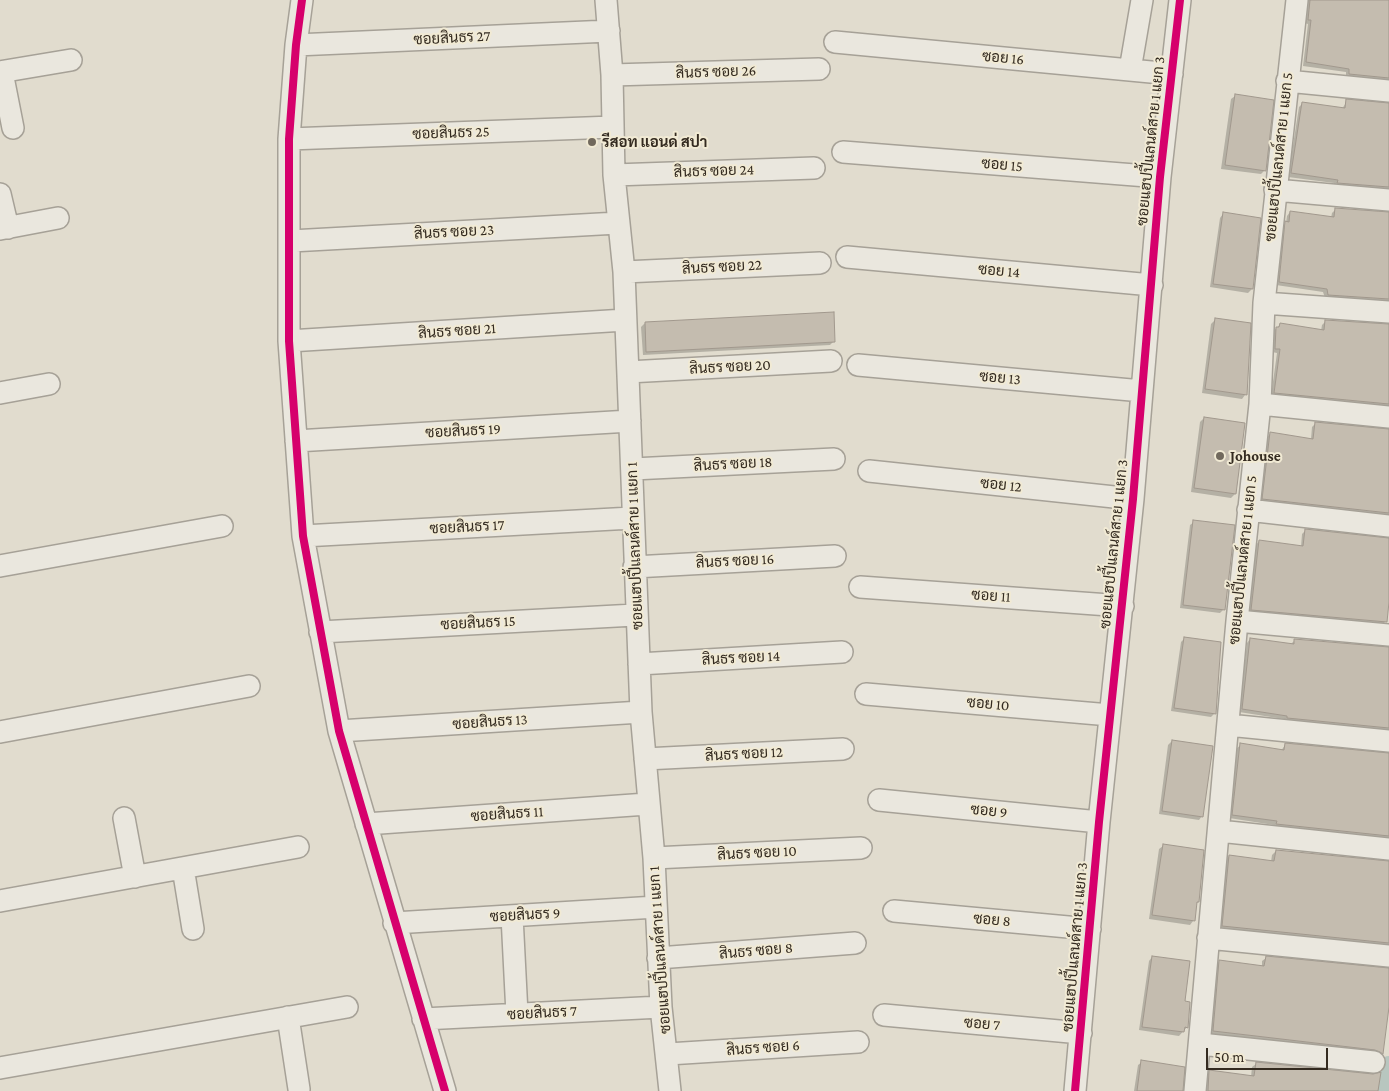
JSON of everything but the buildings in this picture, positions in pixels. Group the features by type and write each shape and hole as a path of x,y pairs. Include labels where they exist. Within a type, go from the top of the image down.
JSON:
{"street":[{"path":"302,0 296,46 289,139 291,240 289,341 303,536 339,731 444,1091"},
{"name":"ซอยแฮปปี้แลนด์สาย 1 แยก 1","path":"606,0 612,75 614,174 624,272 624,320 633,468 632,518 635,615 647,804 654,858 661,1007 668,1054 670,1091"},
{"path":"1130,70 1142,0"},
{"name":"ซอยแฮปปี้แลนด์สาย 1 แยก 3","path":"1076,1091 1099,822 1133,499 1160,177 1180,0"},
{"name":"ซอยแฮปปี้แลนด์สาย 1 แยก 5","path":"1195,1091 1237,620 1260,404 1264,303 1297,0"},
{"name":"ซอยสินธร 27","path":"296,46 609,31"},
{"name":"ซอย 16","path":"835,42 1172,74"},
{"path":"13,128 1,72 71,60"},
{"name":"สินธร ซอย 26","path":"612,75 819,69"},
{"path":"1287,81 1389,91"},
{"name":"ซอยสินธร 25","path":"289,139 613,127"},
{"name":"ซอย 15","path":"843,152 1160,177"},
{"name":"สินธร ซอย 24","path":"614,174 814,168"},
{"path":"1275,190 1389,200"},
{"path":"0,194 4,228 58,218"},
{"name":"สินธร ซอย 23","path":"291,240 618,223"},
{"name":"ซอย 14","path":"847,257 1152,285"},
{"name":"สินธร ซอย 22","path":"624,272 820,263"},
{"path":"1264,303 1389,312"},
{"name":"สินธร ซอย 21","path":"289,341 624,320"},
{"name":"สินธร ซอย 20","path":"628,372 831,361"},
{"name":"ซอย 13","path":"858,365 1142,391"},
{"path":"0,394 49,384"},
{"path":"1260,404 1389,417"},
{"name":"ซอยสินธร 19","path":"296,441 630,421"},
{"name":"สินธร ซอย 18","path":"633,468 834,459"},
{"name":"ซอย 12","path":"869,471 1133,499"},
{"path":"1248,510 1389,526"},
{"name":"ซอยสินธร 17","path":"303,536 632,518"},
{"path":"0,566 222,526"},
{"name":"สินธร ซอย 16","path":"634,567 835,556"},
{"name":"ซอย 11","path":"860,587 1123,606"},
{"name":"ซอยสินธร 15","path":"320,632 635,615"},
{"path":"1237,620 1389,635"},
{"name":"สินธร ซอย 14","path":"639,664 842,652"},
{"path":"0,732 249,686"},
{"name":"ซอย 10","path":"866,694 1110,715"},
{"name":"ซอยสินธร 13","path":"339,731 641,712"},
{"path":"1228,725 1389,741"},
{"name":"สินธร ซอย 12","path":"645,759 843,749"},
{"name":"ซอย 9","path":"879,800 1099,822"},
{"name":"ซอยสินธร 11","path":"366,824 647,804"},
{"path":"124,818 135,877"},
{"path":"1219,831 1389,848"},
{"path":"0,901 298,847"},
{"name":"สินธร ซอย 10","path":"654,858 861,848"},
{"path":"183,868 192,929"},
{"name":"ซอยสินธร 9","path":"394,923 656,907"},
{"name":"ซอย 8","path":"894,911 1090,928"},
{"path":"512,916 517,1014"},
{"path":"1208,938 1389,956"},
{"name":"สินธร ซอย 8","path":"658,958 855,943"},
{"path":"0,1068 347,1007"},
{"name":"ซอยสินธร 7","path":"423,1019 661,1007"},
{"name":"ซอย 7","path":"884,1015 1081,1033"},
{"path":"288,1017 299,1089"},
{"name":"สินธร ซอย 6","path":"668,1054 858,1042"},
{"path":"1200,1044 1374,1062"}],"waterway":[{"path":"1383,1091 1389,1065"}],"cycle path":[{"path":"302,0 296,45 289,139 289,341 303,536 339,731 445,1091"},
{"path":"1075,1091 1099,822 1133,499 1160,177 1180,0"}],"place":[{"name":"รีสอท แอนด่ สปา","path":"592,142"},
{"name":"Johouse","path":"1220,456"}]}
